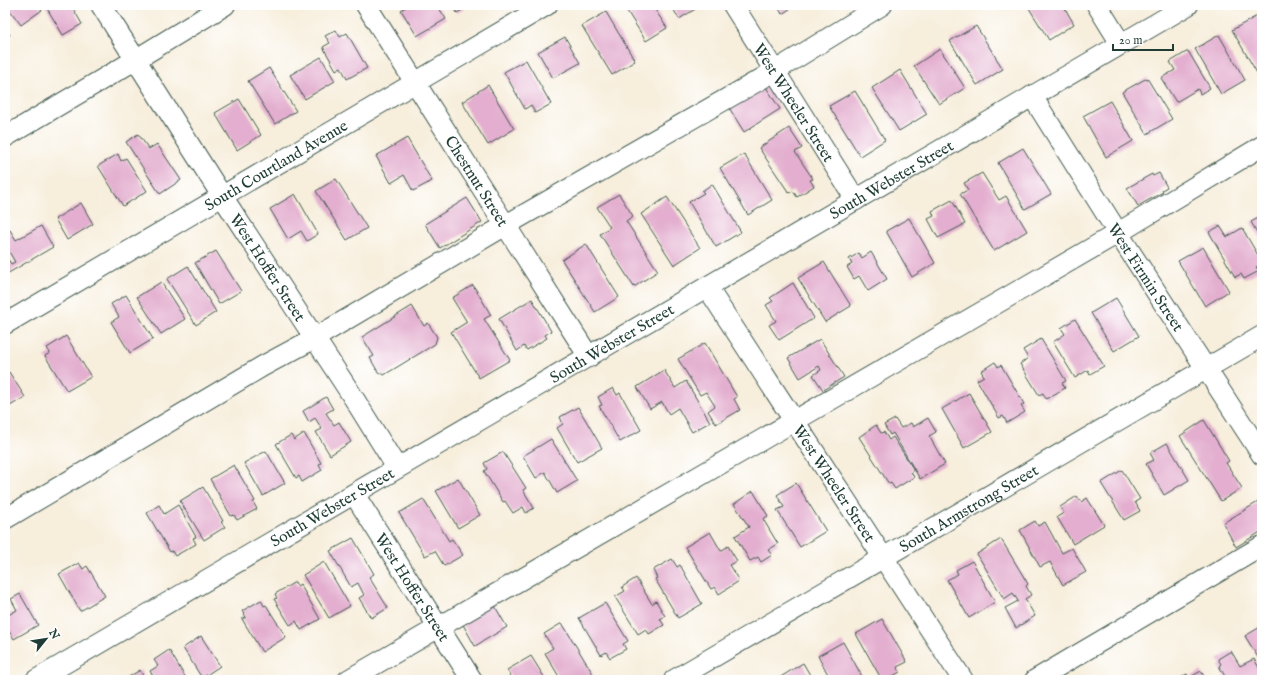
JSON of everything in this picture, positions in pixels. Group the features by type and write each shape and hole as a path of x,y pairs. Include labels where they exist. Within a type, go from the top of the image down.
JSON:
{"street":[{"name":"West Hoffer Street","path":"101,5 397,468"},
{"path":"5,137 225,5"},
{"name":"Chestnut Street","path":"366,5 589,356"},
{"name":"South Courtland Avenue","path":"5,324 547,5"},
{"name":"West Wheeler Street","path":"733,5 856,200"},
{"path":"5,519 263,366 315,338 506,225 775,71 882,5"},
{"path":"1097,5 1121,44"},
{"name":"South Webster Street","path":"36,680 1188,5"},
{"name":"West Firmin Street","path":"1032,96 1118,233 1262,455"},
{"path":"348,680 1118,233 1262,146"},
{"name":"West Wheeler Street","path":"707,287 963,680"},
{"name":"South Armstrong Street","path":"674,680 1262,336"},
{"name":"West Hoffer Street","path":"354,494 472,680"},
{"path":"1035,680 1262,546"}],"building":[{"path":"6,5 38,5 42,10 21,25"},
{"path":"45,5 71,5 82,24 63,35"},
{"path":"409,5 437,5 446,19 417,36 401,10"},
{"path":"453,5 470,5 457,13"},
{"path":"630,5 652,5 667,28 646,41 625,8"},
{"path":"671,5 702,5 679,19"},
{"path":"777,5 796,5 782,14"},
{"path":"1027,5 1063,5 1074,24 1049,40"},
{"path":"606,12 635,61 612,75 582,26"},
{"path":"1257,16 1262,25 1262,70 1257,73 1232,30"},
{"path":"976,26 1003,69 977,85 950,41"},
{"path":"5,27 10,35 5,38"},
{"path":"336,30 340,37 347,33 367,68 347,79 341,67 336,70 323,47 330,43 325,36"},
{"path":"1219,35 1245,80 1221,94 1195,49"},
{"path":"565,37 580,63 553,78 538,52"},
{"path":"940,49 965,88 939,104 914,66"},
{"path":"1188,51 1210,88 1200,94 1198,89 1176,102 1161,78 1175,70 1170,62"},
{"path":"321,57 335,81 305,99 290,75"},
{"path":"526,60 551,104 535,113 531,105 525,109 504,72"},
{"path":"269,68 296,111 275,124 248,81"},
{"path":"900,70 927,114 899,131 872,88"},
{"path":"1147,78 1172,119 1147,134 1122,92"},
{"path":"764,84 780,109 744,132 728,106"},
{"path":"488,85 514,129 488,145 462,102"},
{"path":"855,91 885,140 860,156 829,106"},
{"path":"239,99 261,135 237,150 215,113"},
{"path":"1110,101 1133,141 1106,157 1083,116"},
{"path":"789,128 802,148 795,152 813,179 810,180 814,186 797,197 793,191 789,193 759,148"},
{"path":"138,134 149,149 157,144 181,180 160,194 126,142"},
{"path":"407,138 432,181 413,191 404,175 391,183 376,156"},
{"path":"1023,148 1051,194 1025,209 998,163"},
{"path":"118,154 121,161 126,158 147,191 123,206 98,166"},
{"path":"744,154 772,200 748,215 720,168"},
{"path":"982,173 999,200 1006,196 1027,231 994,251 960,194 968,190 964,183"},
{"path":"1159,173 1167,187 1162,190 1163,192 1138,206 1127,188 1152,174 1153,176"},
{"path":"336,179 367,228 347,240 316,191"},
{"path":"712,184 741,232 716,247 689,202 704,193 702,191"},
{"path":"295,194 318,234 307,241 301,231 288,239 270,209"},
{"path":"619,194 633,216 626,221 658,271 634,287 600,234 610,227 597,207"},
{"path":"667,197 700,248 674,265 641,214"},
{"path":"467,198 482,222 440,248 425,224"},
{"path":"952,200 965,224 938,238 928,219 934,216 932,211"},
{"path":"81,203 93,224 67,240 55,219"},
{"path":"1262,216 1262,241 1251,222"},
{"path":"909,218 935,263 912,277 886,231"},
{"path":"41,226 53,247 5,275 5,254 11,264 15,262 5,245 5,233 10,230 16,240"},
{"path":"1220,226 1227,237 1242,228 1262,262 1262,264 1256,267 1259,271 1244,279 1241,274 1235,277 1209,232"},
{"path":"586,244 619,297 595,312 562,260"},
{"path":"1203,247 1229,291 1205,306 1178,261"},
{"path":"216,251 241,291 219,304 195,263"},
{"path":"871,252 887,279 868,291 859,276 854,279 847,267 852,264 849,259 859,253 862,258"},
{"path":"824,262 851,306 825,322 798,278"},
{"path":"188,266 216,312 196,325 167,279"},
{"path":"161,282 185,319 161,334 137,297"},
{"path":"793,283 814,318 779,340 769,325 776,321 766,305 773,301 770,298"},
{"path":"473,285 491,315 484,319 510,360 479,378 451,332 467,322 452,298"},
{"path":"126,295 153,339 130,353 111,322 119,317 111,304"},
{"path":"1116,298 1139,336 1114,351 1091,313"},
{"path":"532,299 551,331 545,335 547,338 527,350 524,346 517,351 499,319"},
{"path":"412,306 424,326 428,323 437,337 435,344 384,375 378,372 370,358 374,356 362,337"},
{"path":"1075,319 1104,366 1090,374 1088,370 1075,378 1053,342 1065,334 1061,328"},
{"path":"66,336 91,377 67,391 45,356 50,353 47,348"},
{"path":"820,339 844,377 823,390 813,375 821,370 819,366 800,378 788,358"},
{"path":"1041,339 1066,381 1062,383 1065,388 1046,399 1043,393 1039,395 1020,364 1028,358 1023,350"},
{"path":"705,343 737,397 734,399 740,410 716,424 708,411 715,406 706,392 700,395 678,359"},
{"path":"995,362 998,367 1001,365 1024,404 1021,406 1025,412 1007,423 1003,416 999,418 977,380 984,376 981,371"},
{"path":"664,370 675,388 686,381 710,422 692,432 678,408 669,414 662,402 650,409 637,387"},
{"path":"9,372 25,397 5,409 5,374"},
{"path":"613,388 617,395 620,393 641,430 620,442 599,406 602,405 598,397"},
{"path":"969,393 992,432 964,448 942,409"},
{"path":"326,397 333,409 326,413 334,425 339,422 351,442 330,455 316,432 322,429 315,418 309,422 303,411"},
{"path":"578,407 602,448 577,462 557,428 563,424 560,417"},
{"path":"928,418 936,432 929,436 945,464 920,479 893,433 890,435 884,425 895,419 901,428 911,423 913,427"},
{"path":"1204,420 1229,461 1226,463 1242,488 1221,501 1180,436"},
{"path":"876,425 881,433 884,432 889,440 893,437 914,470 911,472 914,477 895,489 891,483 889,484 859,437"},
{"path":"304,433 321,463 319,464 322,470 302,482 299,476 296,478 276,444 291,435 294,440"},
{"path":"551,439 577,481 557,493 545,472 536,478 523,456"},
{"path":"1167,443 1189,480 1164,495 1146,464 1154,460 1150,453"},
{"path":"266,451 285,483 263,496 244,463"},
{"path":"503,452 526,488 523,490 534,508 526,513 523,507 513,513 505,501 503,502 484,471 487,469 484,463"},
{"path":"234,465 255,501 253,502 257,509 237,520 234,515 231,516 210,479"},
{"path":"1122,470 1140,499 1135,502 1140,511 1124,520 1101,483"},
{"path":"458,478 480,515 458,528 436,491"},
{"path":"796,483 826,531 800,547 777,510 784,507 777,495"},
{"path":"203,487 225,527 204,540 180,501"},
{"path":"753,491 768,516 763,519 778,544 768,550 772,555 761,562 758,557 750,561 735,536 749,527 734,504"},
{"path":"1077,496 1081,502 1087,498 1104,525 1073,544 1057,517 1064,513 1060,507"},
{"path":"423,499 449,541 452,539 463,555 444,566 435,551 425,556 399,513"},
{"path":"1258,502 1262,508 1262,531 1236,547 1223,523"},
{"path":"159,505 164,514 178,505 196,537 193,538 196,544 175,556 172,551 170,552 147,513"},
{"path":"1035,521 1038,526 1045,522 1062,553 1072,548 1086,572 1063,585 1050,562 1040,567 1020,530"},
{"path":"710,532 721,551 728,546 737,561 729,565 739,581 719,594 715,587 711,589 685,547"},
{"path":"353,538 374,574 369,577 388,608 371,618 359,598 364,595 358,583 351,587 330,551"},
{"path":"1001,539 1028,584 1026,586 1031,595 1025,599 1035,616 1016,628 1005,608 1018,601 1013,593 1004,599 977,554"},
{"path":"1262,554 1262,567 1256,558"},
{"path":"672,559 677,567 680,565 702,604 678,618 655,579 657,578 653,570"},
{"path":"972,561 995,602 969,618 947,580 958,574 956,570"},
{"path":"324,562 350,606 329,618 303,575"},
{"path":"79,563 83,569 87,566 105,596 80,611 59,574"},
{"path":"636,578 652,604 656,601 665,616 660,619 664,625 649,634 646,629 638,634 615,597 625,591 622,587"},
{"path":"295,582 297,586 300,584 320,619 301,630 296,621 290,625 274,599 277,598 275,594"},
{"path":"20,594 38,625 14,639 5,625 5,617 17,610 11,599"},
{"path":"261,600 264,606 266,605 286,637 262,652 242,619 246,617 242,611"},
{"path":"493,603 507,627 475,646 461,621"},
{"path":"605,603 628,641 623,644 626,649 610,658 606,652 601,655 579,618"},
{"path":"882,619 907,662 897,667 900,672 886,680 882,680 856,634"},
{"path":"562,623 593,674 583,680 561,680 545,653 553,648 544,634"},
{"path":"1262,626 1262,664 1245,636"},
{"path":"201,636 220,666 202,678 183,648"},
{"path":"843,642 864,680 831,680 818,656"},
{"path":"169,650 187,680 155,680 150,671 158,666 154,660"},
{"path":"1231,651 1240,666 1254,659 1262,673 1262,680 1227,680 1219,666 1221,664 1218,659"},
{"path":"531,656 546,680 513,680 507,670"},
{"path":"803,663 813,680 780,680 779,678"},
{"path":"140,670 145,680 124,680"},
{"path":"1201,671 1206,680 1177,680 1187,674 1189,678"}]}
